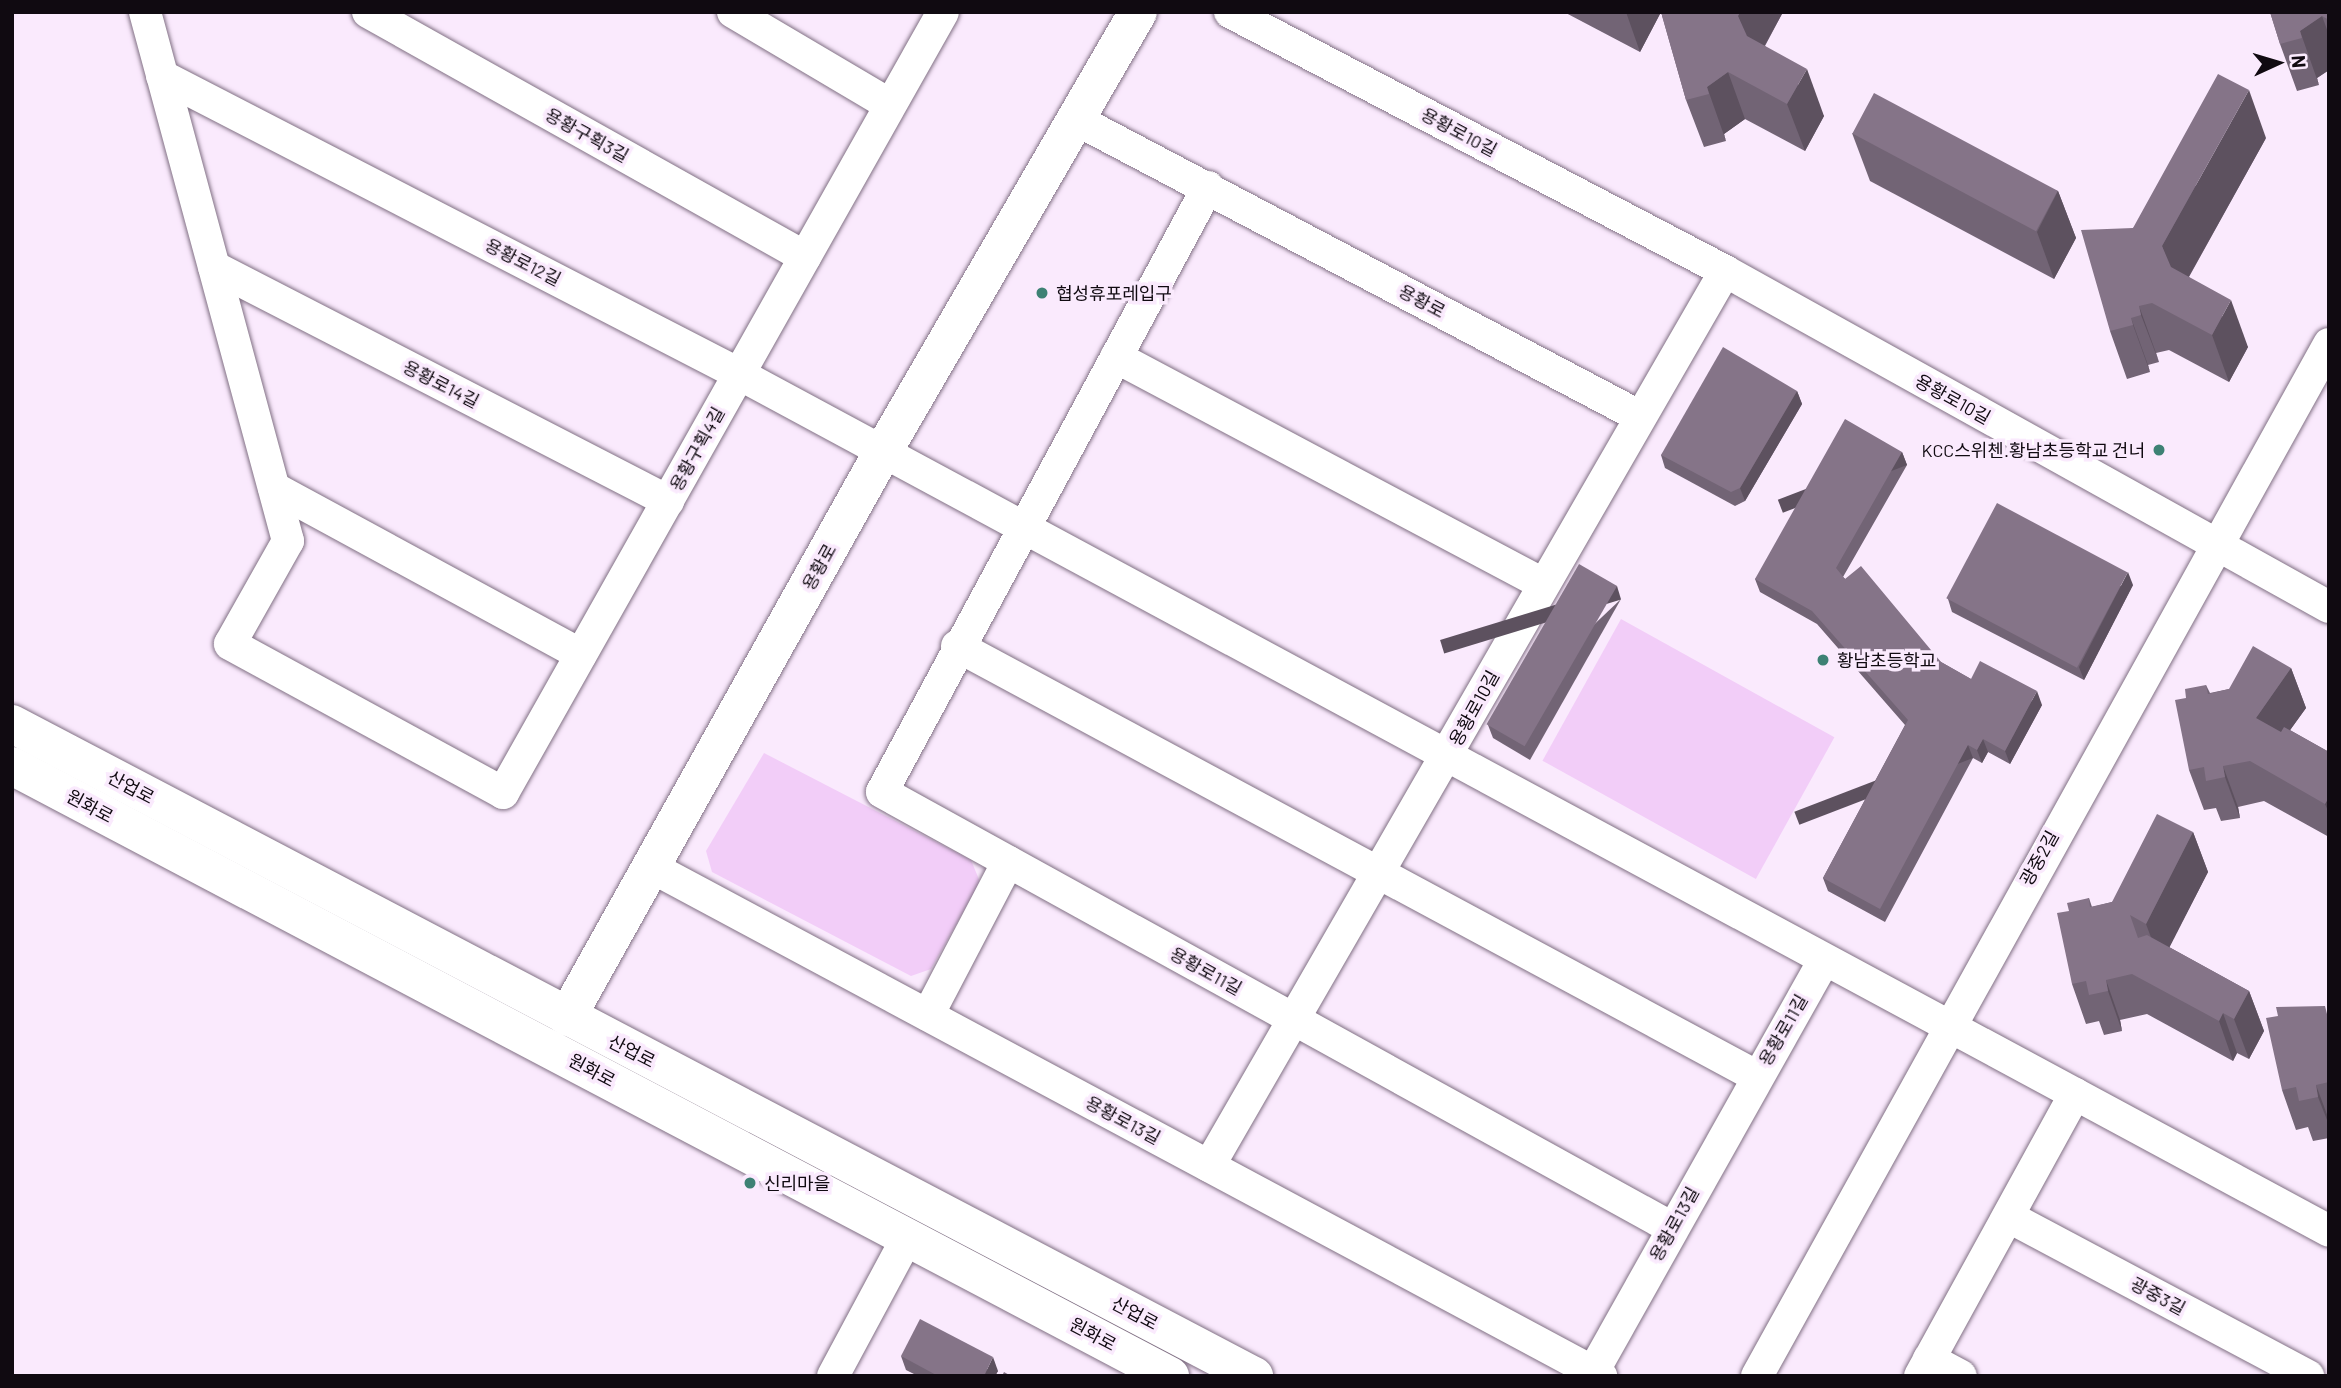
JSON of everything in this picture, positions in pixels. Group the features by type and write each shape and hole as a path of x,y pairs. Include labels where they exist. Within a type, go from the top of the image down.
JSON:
{"street":[{"path":"145,12 274,488 581,654"},
{"name":"용황구획3길","path":"368,12 805,257"},
{"path":"733,12 890,105"},
{"name":"용황구획4길","path":"274,488 288,541 230,644 503,793 943,12"},
{"name":"용황로","path":"567,1017 653,868 881,455 1138,12"},
{"name":"용황로10길","path":"1230,12 1725,271 2214,546 2329,607"},
{"name":"용황로12길","path":"162,76 739,374 881,455"},
{"name":"용황로","path":"1077,120 1637,415"},
{"path":"1021,530 1208,187"},
{"name":"용황로14길","path":"214,267 668,501"},
{"name":"용황로10길","path":"1209,1166 1377,872 1446,759 1637,415 1725,271"},
{"name":"광중2길","path":"1757,1376 1947,1023 2329,344"},
{"path":"1116,357 1543,584"},
{"path":"881,455 1823,962 1947,1023 2329,1231"},
{"name":"용황로11길","path":"1021,530 957,646 882,792 1672,1228"},
{"name":"용황로11길","path":"957,646 1756,1076 1823,962"},
{"name":"산업로","path":"12,724 1254,1376"},
{"name":"원화로","path":"12,766 1170,1376"},
{"path":"928,1015 1008,862"},
{"name":"용황로13길","path":"653,868 1597,1374 1672,1228 1756,1076"},
{"path":"1961,1376 1925,1367 2075,1094"},
{"name":"광중3길","path":"2009,1217 2308,1376"},
{"path":"834,1376 908,1236"}],"shaded area":[{"path":"1621,619 1834,737 1756,879 1542,761"},
{"path":"764,753 971,860 980,882 931,969 911,976 712,872 706,851"}],"building":[{"path":"1661,12 1740,12 1738,16 1747,36 1807,69 1787,104 1728,72 1707,87 1709,94 1686,100"},
{"path":"2270,12 2329,12 2329,20 2322,16 2300,31 2302,38 2280,44"},
{"path":"2218,74 2249,90 2162,246 2171,267 2231,300 2212,335 2152,303 2139,306 2141,315 2131,318 2133,325 2110,331 2081,230 2133,228"},
{"path":"1874,93 2058,191 2036,231 1852,134"},
{"path":"1723,347 1797,391 1740,488 1731,492 1661,455"},
{"path":"1845,419 1902,452 1836,568 1845,579 1861,566 1941,662 1971,679 1980,661 2037,691 2005,751 1983,739 1977,750 1968,745 1880,909 1823,878 1908,720 1812,611 1755,579"},
{"path":"1997,503 2128,572 2077,668 1946,598"},
{"path":"1579,564 1617,586 1525,746 1486,724"},
{"path":"2253,646 2291,668 2256,718 2281,732 2284,727 2329,752 2329,797 2325,804 2250,761 2223,766 2225,777 2206,781 2204,767 2189,770 2175,700 2186,698 2185,689 2206,685 2208,694 2229,689"},
{"path":"2157,814 2193,832 2146,924 2130,915 2138,938 2147,935 2249,991 2234,1019 2223,1013 2219,1021 2132,974 2106,980 2108,991 2089,995 2086,981 2072,984 2057,913 2069,911 2067,903 2089,898 2090,907 2112,902"},
{"path":"2325,1006 2329,1022 2329,1082 2316,1085 2318,1097 2299,1101 2296,1087 2282,1090 2266,1018 2278,1016 2276,1007"},
{"path":"920,1319 993,1357 984,1376 938,1376 901,1356"}],"place":[{"name":"협성휴포레입구","path":"1042,293"},
{"name":"KCC스위첸.황남초등학교 건너","path":"2159,450"},
{"name":"황남초등학교","path":"1823,660"},
{"name":"신리마을","path":"750,1183"}]}
